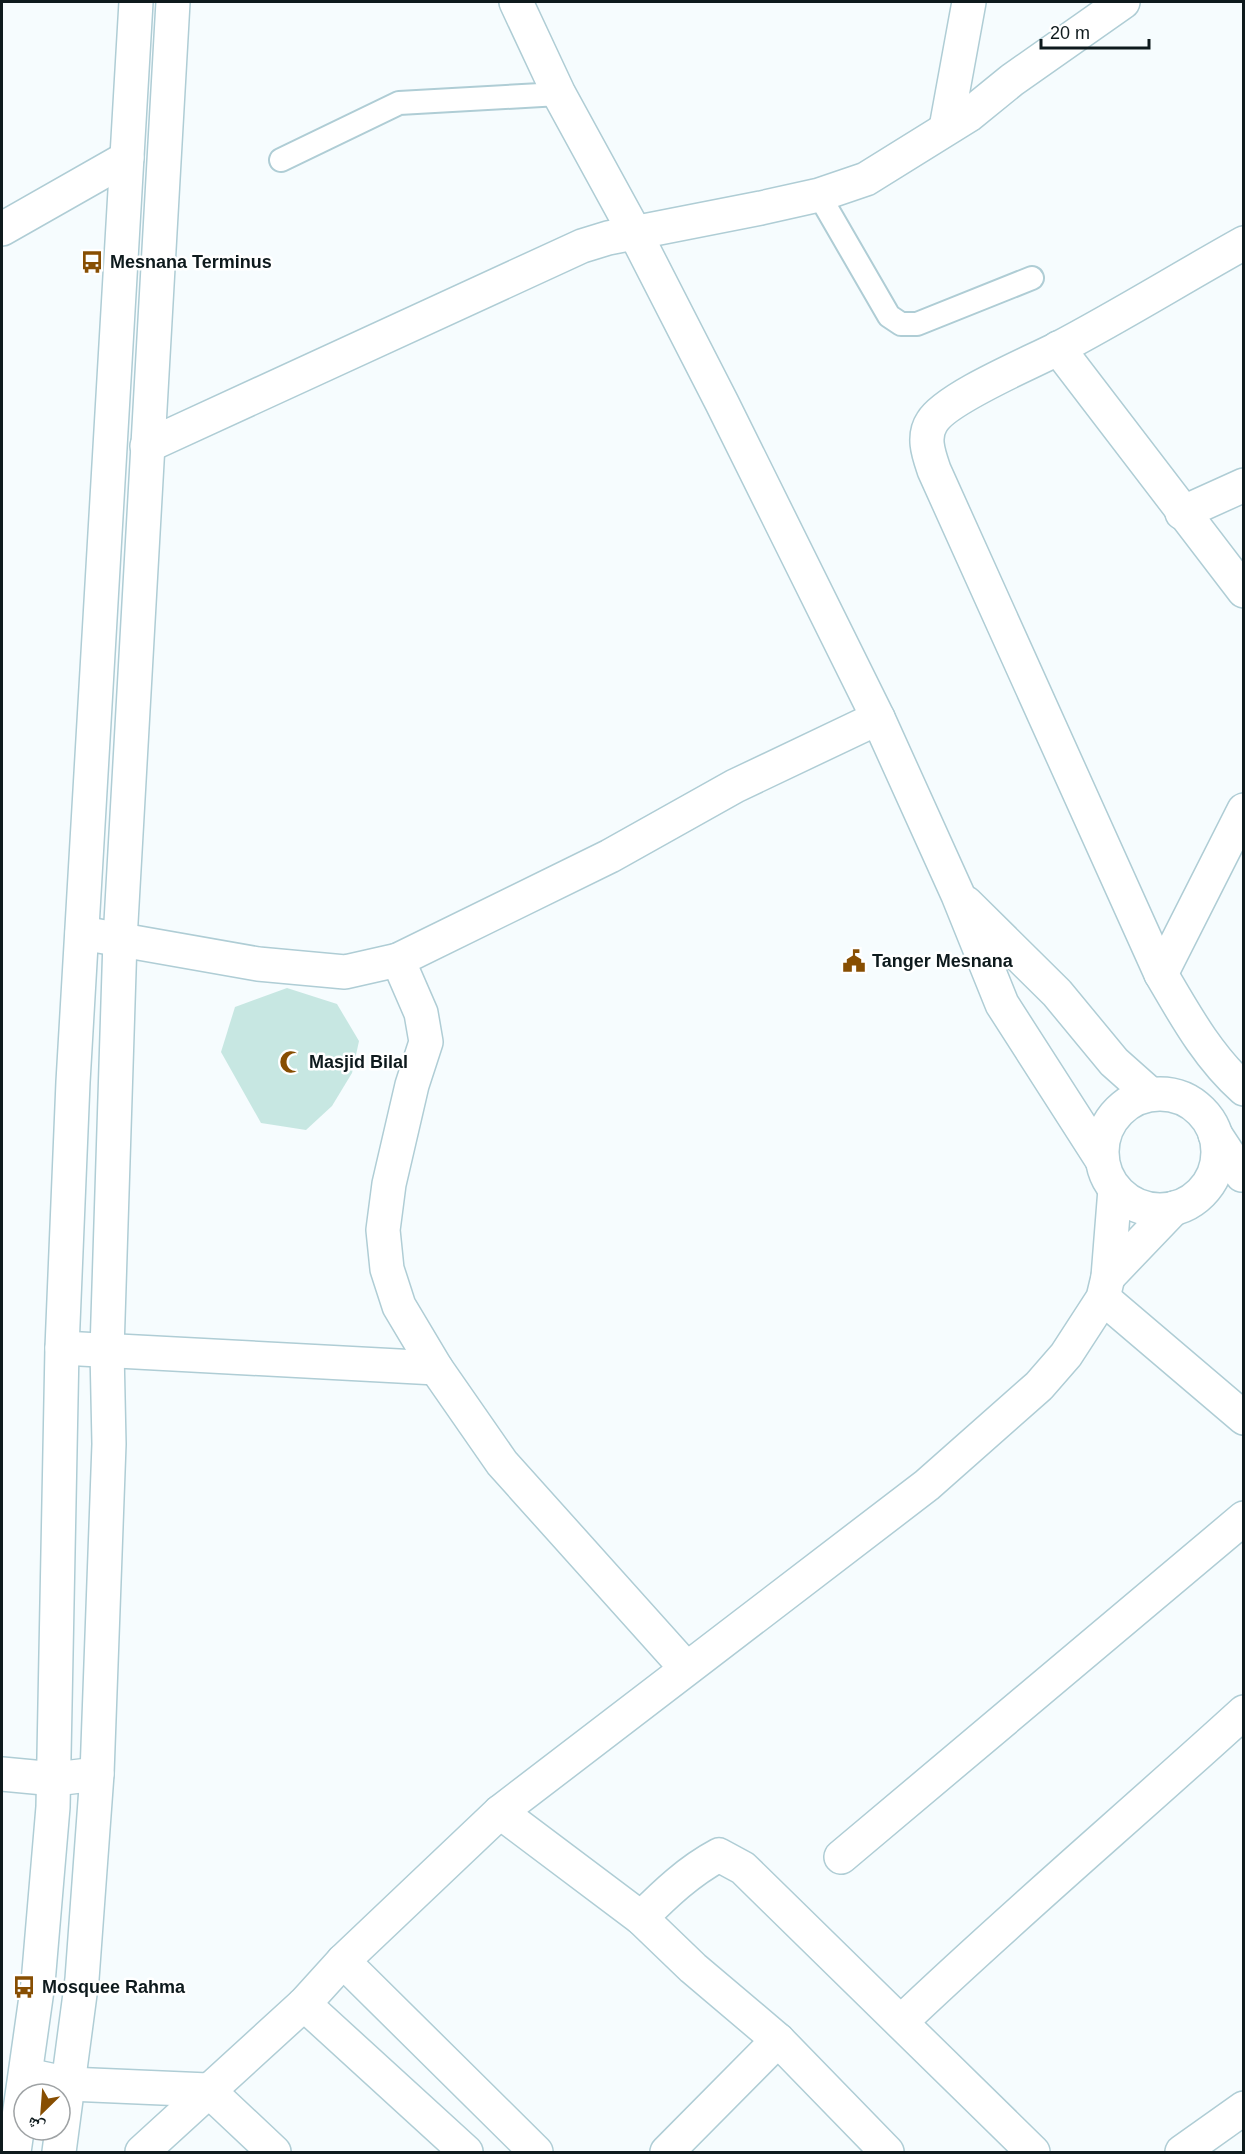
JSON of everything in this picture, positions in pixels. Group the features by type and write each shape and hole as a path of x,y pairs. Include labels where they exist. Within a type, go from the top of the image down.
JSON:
{"street":[{"path":"14,2152 27,2075 47,1898 55,1779 62,1348 82,933 136,2"},
{"path":"69,2082 82,1979 97,1774 109,1444 107,1350 120,940 173,2"},
{"path":"516,2 559,94 635,233 878,718 958,895 1002,1004 1102,1160 1107,1176 1115,1189 1127,1200 1142,1207 1174,1208"},
{"path":"946,128 969,2"},
{"path":"147,446 556,255 608,238 819,195 866,179 969,115 1012,80 1123,2"},
{"path":"2,229 127,158"},
{"path":"1244,243 1058,348 980,387 936,416 929,427 928,449 934,470 982,581 1161,974 1188,1021 1223,1071 1244,1089"},
{"path":"1058,348 1182,513 1244,591"},
{"path":"1182,513 1244,485"},
{"path":"82,933 258,964 345,972 398,960 610,856 735,786 878,718"},
{"path":"1161,974 1190,912 1244,810"},
{"path":"958,895 1057,993 1114,1062 1150,1094"},
{"path":"398,960 421,1013 426,1042 412,1084 389,1184 383,1230 387,1269 399,1306 436,1368 502,1463 686,1668"},
{"path":"142,2152 304,2004 343,1961 500,1812 927,1485 1039,1386 1066,1355 1105,1287 1174,1208 1234,1173 1218,1152 1215,1134 1208,1119 1197,1107 1166,1094 1150,1094 1132,1100 1117,1112 1106,1128 1102,1143 1102,1160"},
{"path":"1105,1287 1115,1189"},
{"path":"1105,1287 1244,1418"},
{"path":"62,1348 436,1368"},
{"path":"841,1857 1244,1518"},
{"path":"901,2022 993,1934 1158,1791 1244,1712"},
{"path":"2,1774 55,1779 97,1774"},
{"path":"500,1812 641,1918 693,1968 778,2040 887,2152"},
{"path":"641,1918 681,1880 700,1866 719,1855 730,1859 743,1868 1033,2152"},
{"path":"343,1961 536,2152"},
{"path":"304,2004 466,2152"},
{"path":"673,2150 778,2040"},
{"path":"27,2075 60,2082"},
{"path":"72,2084 208,2090 274,2152"},
{"path":"1182,2152 1244,2108"}],"lane":[{"path":"281,160 399,103 559,94"},
{"path":"819,195 889,316 901,324 917,324 1032,278"}],"building":[{"name":"Masjid Bilal","path":"287,988 337,1004 359,1041 352,1073 332,1106 306,1130 261,1123 221,1052 235,1007"}],"place":[{"name":"Mesnana Terminus","path":"92,262"},
{"name":"Tanger Mesnana","path":"854,961"},
{"name":"Masjid Bilal","path":"291,1062"},
{"name":"Mosquee Rahma","path":"24,1987"}]}
